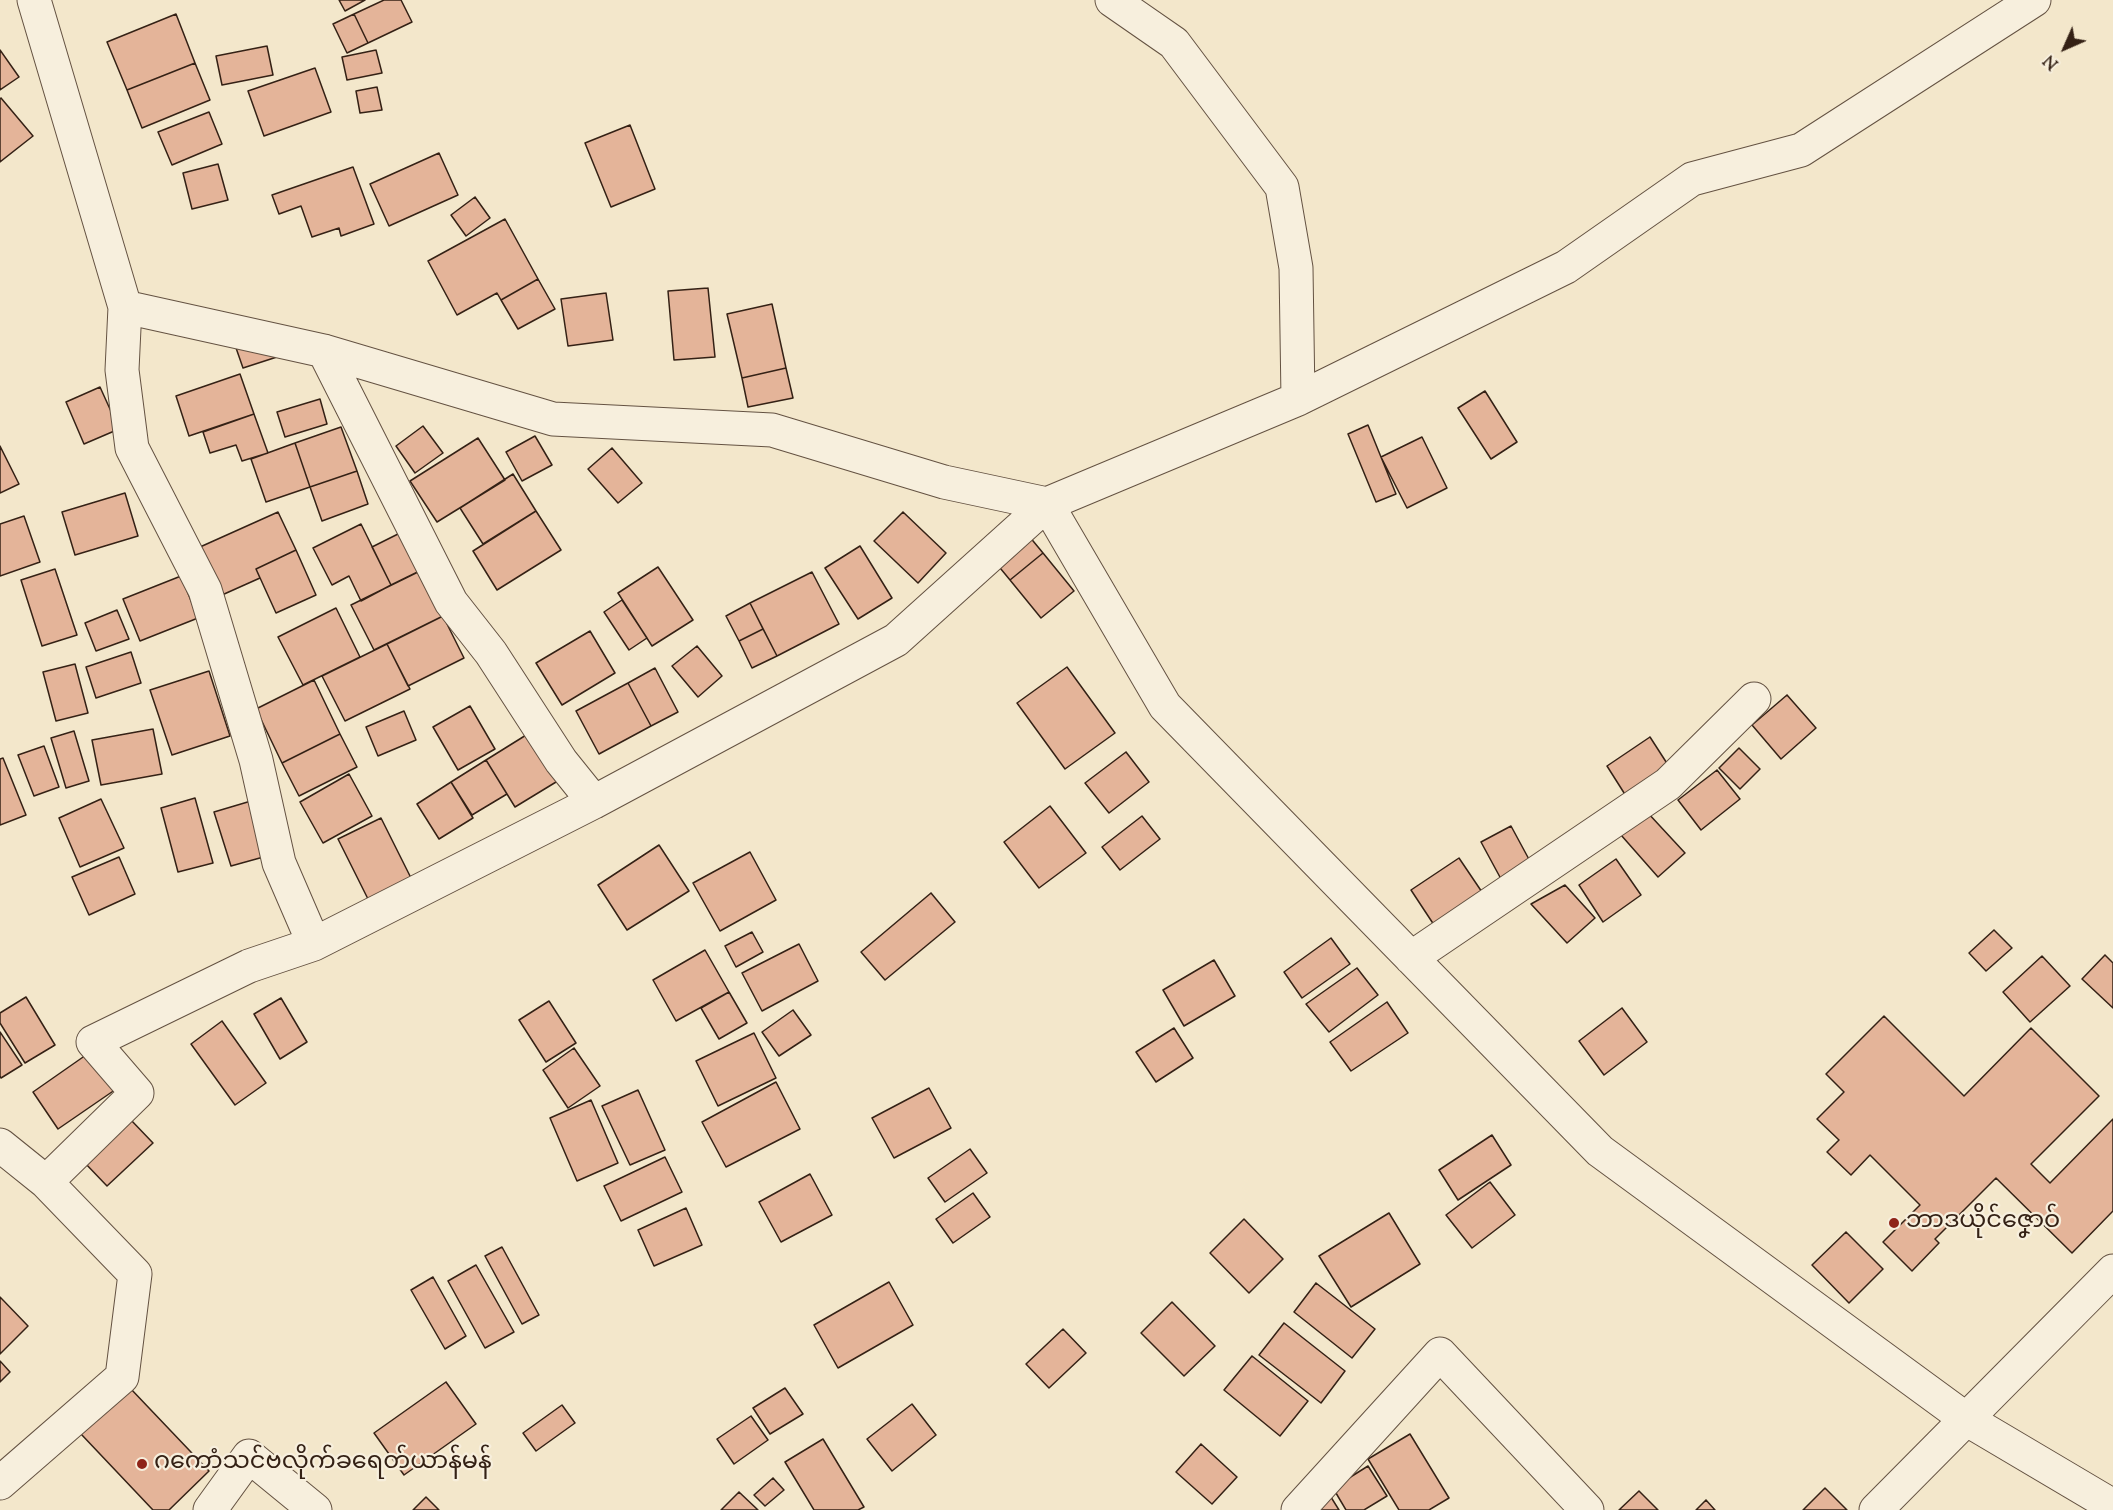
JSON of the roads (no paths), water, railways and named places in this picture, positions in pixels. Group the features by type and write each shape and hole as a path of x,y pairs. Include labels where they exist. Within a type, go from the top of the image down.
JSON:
{"street":[{"path":"34,0 125,307 122,370 132,448 205,590 256,760 279,863 314,944"},
{"path":"1112,0 1174,43 1282,187 1296,268 1298,399"},
{"path":"46,1182 137,1093 93,1042 249,966 314,944 594,802 896,640 1047,504 1298,399 1566,267 1692,179 1801,150 2034,0"},
{"path":"125,307 324,351 553,419 772,430 944,482 1047,504 1165,706 1600,1151 1966,1419 2113,1506"},
{"path":"324,351 452,602 491,653 561,761 594,802"},
{"path":"1411,958 1668,784 1754,699"},
{"path":"0,1145 46,1182 135,1274 122,1377 0,1483"},
{"path":"1876,1510 2113,1271"},
{"path":"1298,1510 1440,1354 1587,1510"},
{"path":"210,1510 249,1456 315,1510"}],"place":[{"name":"ဘာဒယိုင်ဇၞောဝ်","path":"1894,1223"},
{"name":"ဂကောံသင်ဗလိုက်ခရေတ်ယာန်မန်","path":"142,1464"}]}
